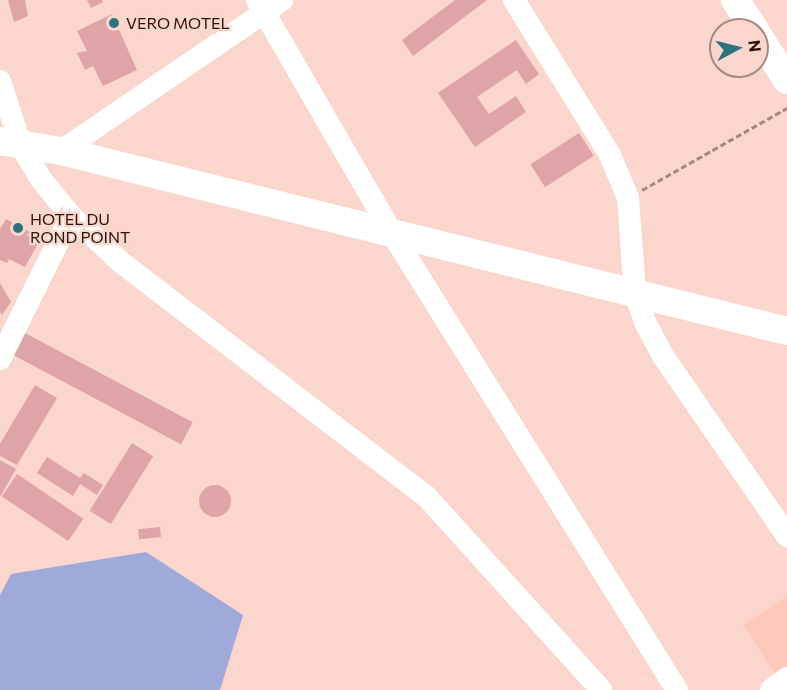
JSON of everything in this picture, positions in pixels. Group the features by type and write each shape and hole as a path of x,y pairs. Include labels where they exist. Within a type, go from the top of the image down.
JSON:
{"main road":[{"path":"735,0 747,18"},
{"path":"769,52 787,80"},
{"path":"10,144 61,151 787,331"}],"street":[{"path":"514,0 610,155 628,198 635,294 663,356 787,536"},
{"path":"61,151 268,4 393,235 677,690"},
{"path":"0,81 10,144 71,216 122,263 426,496 600,690"},
{"path":"0,359 71,216"},
{"path":"771,690 787,678"}],"path":[{"path":"628,198 787,108"}],"shaded area":[{"path":"146,552 243,615 220,690 0,690 0,595 11,574"},
{"path":"787,596 787,678 781,683 743,625"}],"building":[{"path":"8,0 25,0 28,16 14,22"},
{"path":"87,0 102,0 103,2 91,8"},
{"path":"455,0 487,0 413,56 402,40"},
{"path":"112,14 137,70 103,86 93,66 85,70 77,53 87,51 77,31"},
{"path":"516,40 539,74 526,84 517,70 477,97 489,114 516,96 526,112 475,147 438,93"},
{"path":"579,133 594,156 545,187 530,165"},
{"path":"6,219 41,238 25,267 9,259 7,263 0,260 0,229"},
{"path":"0,283 11,302 2,315 0,312"},
{"path":"25,333 193,422 181,444 13,355"},
{"path":"35,385 57,398 17,465 0,456 0,444"},
{"path":"132,443 153,456 111,524 90,511"},
{"path":"47,457 80,478 84,473 103,485 97,495 80,484 73,496 37,473"},
{"path":"0,460 16,469 0,497"},
{"path":"17,474 83,519 68,541 2,496"},
{"path":"215,485 227,489 231,501 227,513 215,517 203,513 199,501 203,489"},
{"path":"160,527 161,537 139,539 138,529"}],"place":[{"name":"VERO MOTEL","path":"114,23"},
{"name":"HOTEL DU ROND POINT","path":"18,228"}]}
